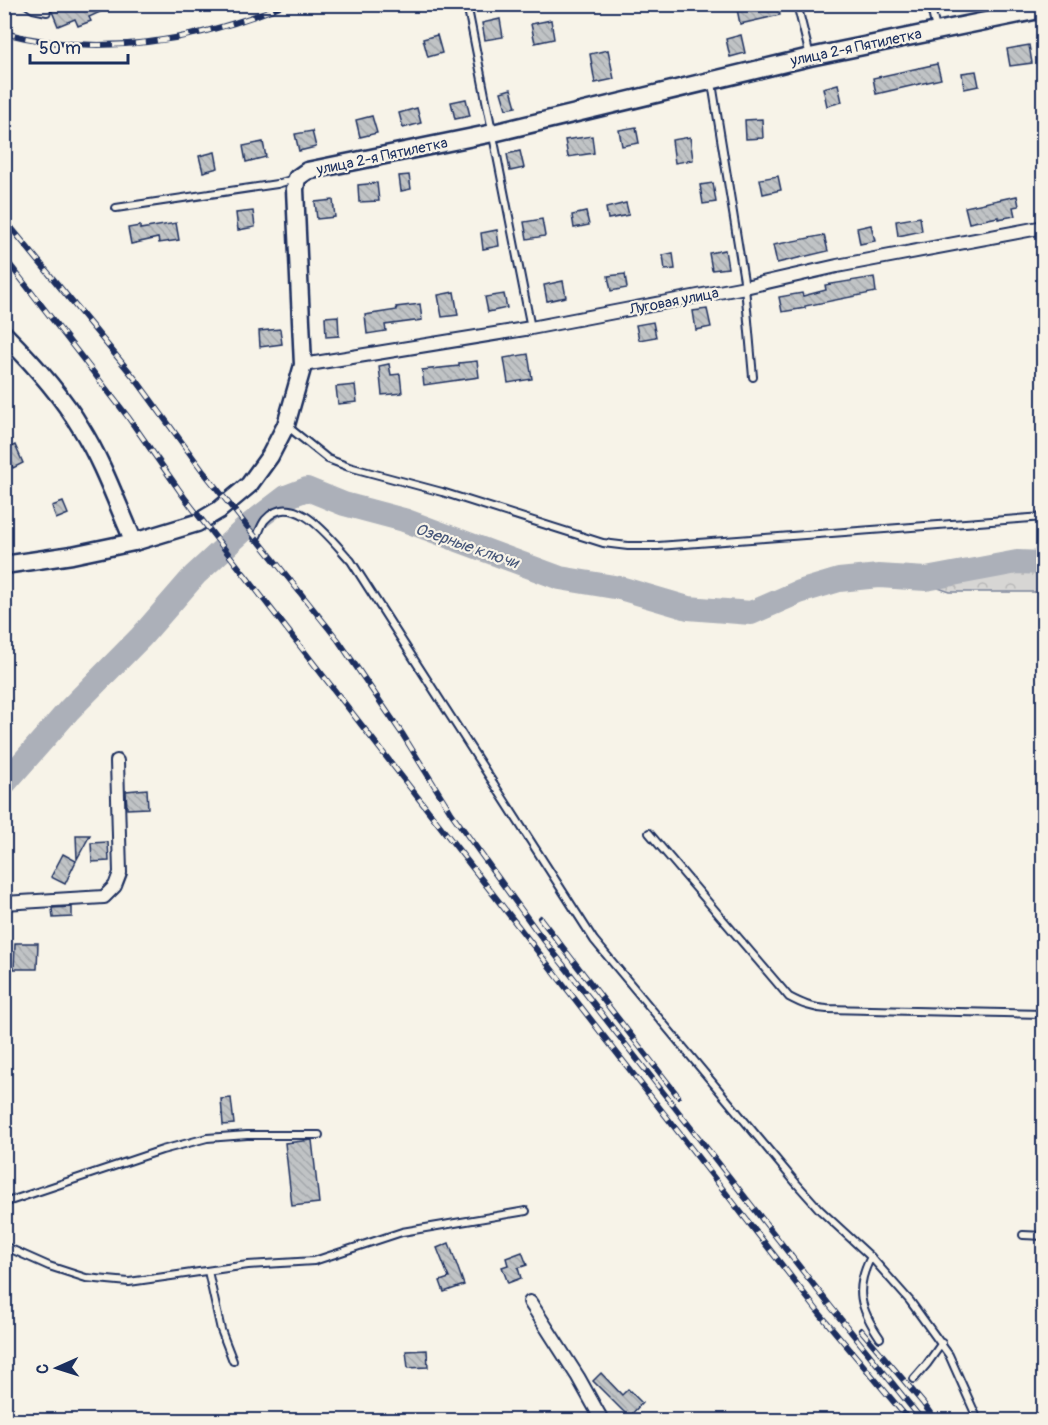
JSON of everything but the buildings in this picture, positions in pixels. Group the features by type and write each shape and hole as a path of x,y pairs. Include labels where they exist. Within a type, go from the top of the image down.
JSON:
{"main road":[{"name":"улица 2-я Пятилетка","path":"134,542 197,523 219,510 249,484 270,456 286,425 303,365 295,189 297,178 307,171 493,133 810,57 1044,9"},
{"path":"4,334 26,356 81,427 134,542 72,555 4,565"}],"street":[{"name":"Луговая улица","path":"303,365 531,328 1044,227"},
{"path":"4,903 104,897 115,886 120,873 117,760"},
{"path":"530,1302 578,1377 602,1420"}],"lane":[{"path":"26,4 33,9 47,12"},
{"path":"467,4 531,328"},
{"path":"798,4 810,57"},
{"path":"930,4 936,30"},
{"path":"711,80 745,287 753,377"},
{"path":"116,208 297,178"},
{"path":"286,425 328,459 349,467 442,492 603,543 658,546 1044,517"},
{"path":"256,538 265,520 281,510 289,509 310,519 351,561 594,940 795,1183 820,1210 871,1257 910,1301 949,1355 978,1420"},
{"path":"649,833 789,998 803,1005 827,1009 1044,1014"},
{"path":"4,1203 162,1150 207,1138 247,1135 319,1135"},
{"path":"4,1246 49,1266 86,1278 129,1282 248,1265 314,1261 402,1232 526,1211"},
{"path":"1023,1235 1044,1236"},
{"path":"871,1257 860,1283 861,1294 867,1319 880,1338"},
{"path":"208,1271 221,1330 233,1361"},
{"path":"914,1379 942,1343"}],"green space":[{"path":"1043,551 1043,592 950,592 932,586 929,576 936,569"}],"waterway":[{"name":"Озерные ключи","path":"4,784 69,710 141,637 195,575 248,526 286,497 307,489 344,504 404,520 560,578 620,588 688,608 751,613 799,592 839,580 879,576 926,579 1017,562 1044,563"}],"railway":[{"path":"4,33 76,44 111,45 147,42 217,28 285,4"},
{"path":"4,219 137,381 202,470 338,640 403,735 452,814 536,930 922,1420"},
{"path":"4,257 128,417 184,497 820,1314 909,1420"},
{"path":"540,918 678,1096"},
{"path":"861,1330 935,1420"}]}
